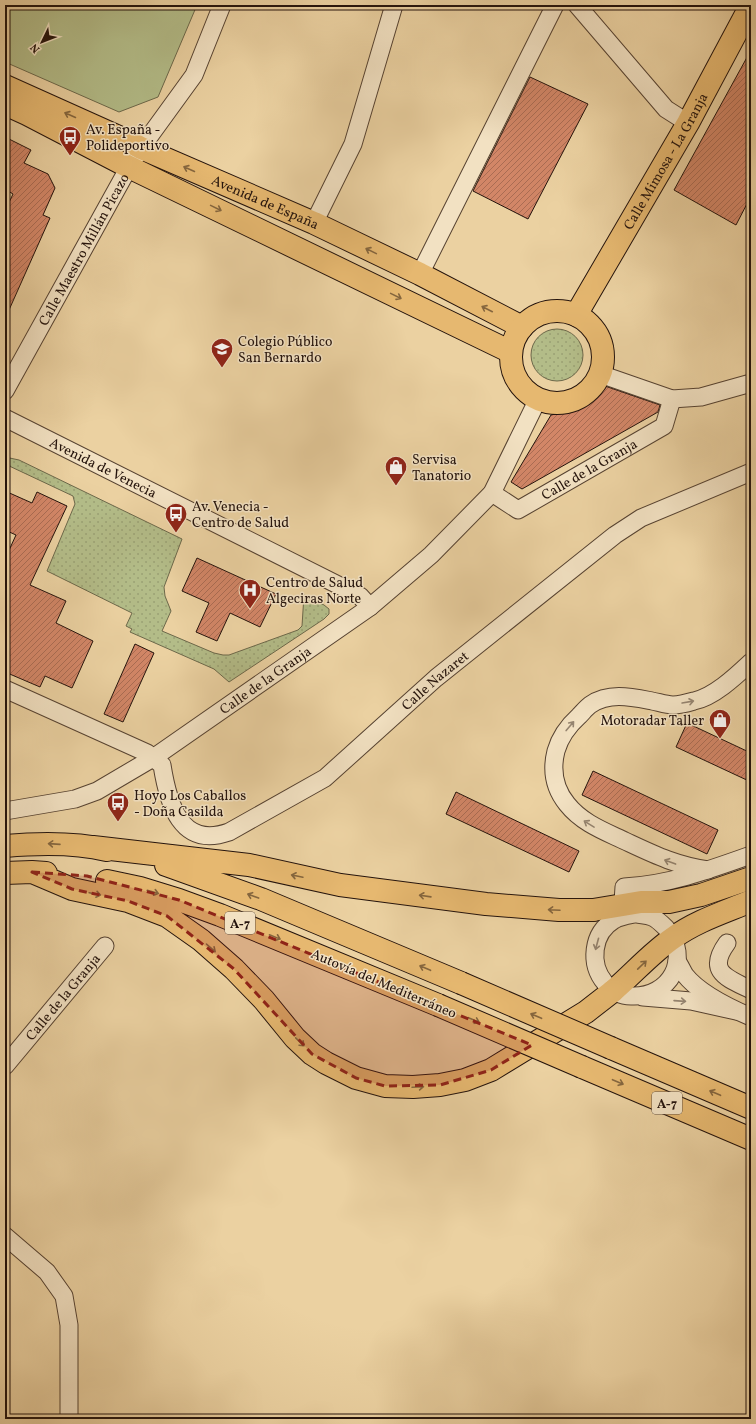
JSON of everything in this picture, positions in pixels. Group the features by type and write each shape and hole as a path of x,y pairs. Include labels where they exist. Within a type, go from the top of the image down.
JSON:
{"main road":[{"name":"Calle Mimosa - La Granja","path":"576,315 688,123 751,5"},
{"name":"Avenida de España","path":"5,86 141,148 314,223 420,274 522,327"},
{"name":"Avenida de España","path":"5,104 130,167 511,352"},
{"path":"562,311 576,315 588,323 597,334 602,347 603,361 600,374 592,387 581,396 567,402 553,403 538,399 526,391 517,380 512,366 511,352 515,338 522,327 533,317 547,312 562,311"},
{"name":"Autovía del Mediterráneo","path":"5,846 42,843 93,847 172,866 261,899 461,983 751,1108"},
{"path":"93,847 249,865 340,885 486,904 559,910 593,910 669,902 701,895 751,878"},
{"path":"32,872 72,888 128,901 168,916 201,940 234,969 264,1000 295,1038 312,1054 356,1078 385,1086 440,1086 465,1080 491,1070 586,1012 613,991 673,937 688,928 751,901"},
{"name":"Autovía del Mediterráneo","path":"5,873 32,872 87,876 140,888 220,914 438,1005 751,1139"}],"street":[{"name":"Calle Maestro Millán Picazo","path":"5,391 141,148 194,75 222,5"},
{"path":"314,223 353,144 394,5"},
{"path":"420,274 555,5"},
{"path":"577,5 666,109 688,123"},
{"path":"600,374 672,399 701,397 751,383"},
{"name":"Calle de la Granja","path":"5,811 76,799 97,790 154,758 370,607 431,555 492,493 538,399"},
{"name":"Calle de la Granja","path":"492,493 518,510 664,426 672,399"},
{"name":"Avenida de Venecia","path":"5,418 360,596 370,607"},
{"name":"Calle Nazaret","path":"154,758 162,765 165,786 178,818 185,826 193,832 207,836 218,836 229,832 325,778 436,678 615,535 641,518 751,472"},
{"path":"708,870 686,867 664,860 596,828 584,820 571,809 559,795 555,781 554,761 558,744 564,733 591,705 605,698 621,696 672,705 696,701 718,690 751,662"},
{"path":"5,689 140,749 154,758"},
{"path":"743,1014 691,1001 628,996 613,991 605,983 597,971 594,958 596,945 601,932 606,926 633,905 679,879 751,855"},
{"path":"679,879 728,886"},
{"path":"633,905 663,925 673,937 677,950 677,961 671,977 663,987 653,994 641,997"},
{"path":"727,944 717,963 719,969 725,976 751,990"},
{"name":"Calle de la Granja","path":"5,1066 105,946"},
{"path":"677,961 684,974 693,983 743,1014"},
{"path":"5,1236 47,1272 64,1296 69,1325 69,1419"}],"highlighted area":[{"path":"32,872 87,876 179,900 532,1045 491,1070 440,1085 385,1086 356,1078 312,1054 234,969 167,916 128,901 72,889"}],"green space":[{"path":"5,5 197,5 158,97 119,112 5,62"},
{"path":"552,329 562,329 576,336 583,350 583,360 576,374 562,381 552,381 542,377 535,370 531,360 531,350 535,340 542,333"},
{"path":"5,457 19,460 182,539 164,587 165,596 171,611 162,631 214,653 229,655 298,630 302,626 304,595 324,605 329,609 329,614 324,619 229,682 214,669 130,632 132,629 126,626 132,613 47,571 75,504 73,496 5,464"}],"building":[{"path":"751,50 751,196 736,225 674,190"},
{"path":"530,77 588,104 528,219 473,191"},
{"path":"5,137 31,150 24,163 48,174 55,188 43,215 50,218 5,319 5,211 13,194 5,189"},
{"path":"602,385 660,405 658,412 522,489 511,482 551,415 570,411 589,401 595,396"},
{"path":"5,491 32,503 37,492 67,506 30,585 66,601 56,623 93,641 72,688 45,676 40,687 5,672 5,559 16,535 5,530"},
{"path":"197,558 276,594 260,627 230,613 217,641 196,632 209,603 182,591"},
{"path":"135,644 154,653 123,722 104,714"},
{"path":"687,723 751,753 751,782 676,747"},
{"path":"593,771 718,830 707,854 582,795"},
{"path":"456,792 579,851 569,872 446,814"}],"place":[{"name":"Av. España - Polideportivo","path":"70,156"},
{"name":"Colegio Público San Bernardo","path":"222,368"},
{"name":"Servisa Tanatorio","path":"396,486"},
{"name":"Av. Venecia - Centro de Salud","path":"176,534"},
{"name":"Centro de Salud Algeciras Norte","path":"250,610"},
{"name":"Motoradar Taller","path":"720,740"},
{"name":"Hoyo Los Caballos - Doña Casilda","path":"118,822"}]}
